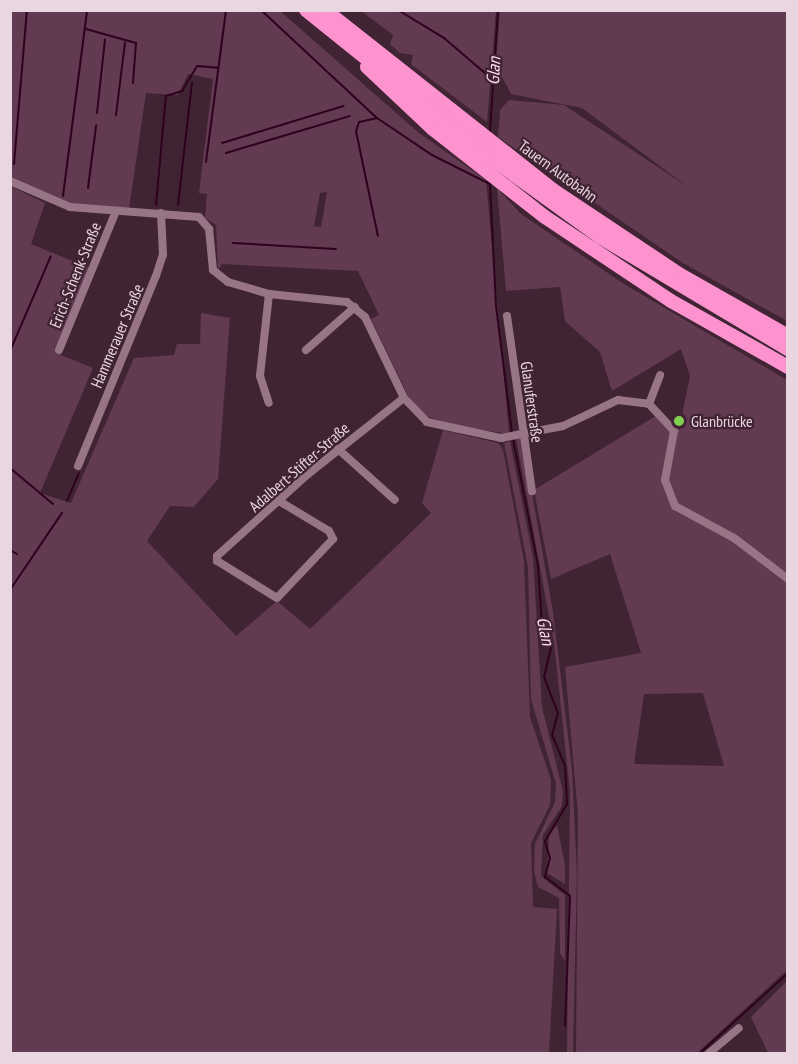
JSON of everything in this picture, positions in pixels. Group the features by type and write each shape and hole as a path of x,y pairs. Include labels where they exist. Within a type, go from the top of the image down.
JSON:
{"highway":[{"path":"306,10 498,164 650,269 788,349"},
{"name":"Tauern Autobahn","path":"325,10 480,135 598,221 788,336"},
{"path":"339,37 385,88 499,182 616,266 788,368"}],"street":[{"path":"10,181 62,205 161,213 202,219 209,229 213,270 237,286 268,294 324,296 355,307 404,398 427,422 501,438 582,420 618,400 649,404 674,431 665,480 675,506 735,538 788,579"},
{"name":"Erich-Schenk-Straße","path":"59,350 116,211"},
{"name":"Hammerauer Straße","path":"78,466 156,276 164,235 161,213"},
{"path":"268,294 260,376 269,403"},
{"path":"306,350 355,307"},
{"name":"Glanuferstraße","path":"507,316 522,435 532,491"},
{"path":"649,404 660,375"},
{"name":"Adalbert-Stifter-Straße","path":"279,501 329,531 333,539 276,598 217,561 279,501 338,449 404,398"},
{"path":"338,449 394,500"},
{"path":"708,1053 740,1028"}],"shaded area":[{"path":"10,11 280,11 419,133 486,180 509,434 456,426 423,415 413,406 371,319 379,315 358,271 222,264 218,270 216,225 205,218 207,194 199,193 213,79 188,74 178,95 146,93 129,209 66,203 11,177","holes":["327,192 321,227 314,226 320,193"]},
{"path":"361,11 496,11 487,122 411,64 413,55 400,53 390,44 393,35"},
{"path":"500,11 787,11 787,321 683,263 498,137 500,110 509,100 564,105 688,187 582,108 511,94 502,77 495,76"},
{"path":"10,186 45,203 31,244 90,268 56,353 93,368 40,493 71,503 134,358 174,355 177,344 200,344 201,313 230,318 218,479 194,507 170,506 147,541 236,636 277,601 310,629 431,513 422,503 443,430 498,443 503,450 524,561 530,717 551,780 550,805 531,843 533,907 557,909 549,1053 11,1053"},
{"path":"497,188 521,214 624,284 787,380 787,970 697,1053 576,1053 578,815 565,667 641,653 610,554 551,579 534,490 659,414 672,433 679,430 690,376 681,349 612,391 600,352 565,321 560,287 506,291","holes":["703,693 724,766 634,764 644,694"]},
{"path":"522,437 553,612 572,769 577,874 573,1053 567,1053 570,792 554,643 516,438"},
{"path":"510,441 533,557 542,707 563,791 562,806 543,835 541,876 565,895 565,961 560,953 559,898 538,887 534,871 535,844 555,802 556,784 531,699 528,567 504,443"},
{"path":"557,825 565,865 565,884 547,873 549,835"},
{"path":"787,981 787,1053 768,1053 751,1017"}],"waterway":[{"path":"14,164 27,10"},
{"path":"63,196 87,10"},
{"path":"206,162 226,10"},
{"path":"261,10 377,118 432,155 490,184 496,306 512,433"},
{"path":"398,10 444,38 492,79"},
{"name":"Glan","path":"490,131 498,10"},
{"path":"86,29 136,43 133,83"},
{"path":"97,113 105,39"},
{"path":"116,115 125,43"},
{"path":"156,205 166,96 182,91 197,66 218,68"},
{"path":"178,205 192,83"},
{"path":"222,143 344,106"},
{"path":"226,153 350,116"},
{"path":"377,118 359,122 356,131 378,236"},
{"path":"88,188 96,126"},
{"path":"233,243 336,249"},
{"path":"10,351 51,256"},
{"name":"Glan","path":"513,439 538,565 542,625 552,643 544,677 558,713 552,735 565,765 567,804 545,841 550,858 545,877 570,896 565,1026"},
{"path":"10,468 53,504"},
{"path":"67,501 79,473"},
{"path":"10,590 62,513"},
{"path":"10,550 17,554"},
{"path":"699,1054 788,973"}],"place":[{"name":"Glanbrücke","path":"679,421"}]}
